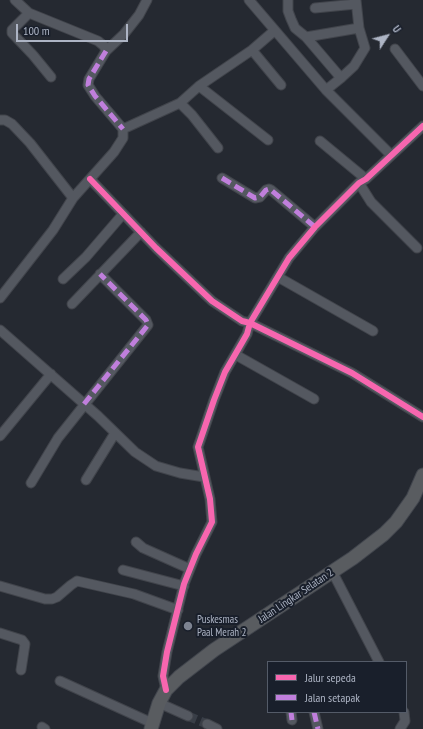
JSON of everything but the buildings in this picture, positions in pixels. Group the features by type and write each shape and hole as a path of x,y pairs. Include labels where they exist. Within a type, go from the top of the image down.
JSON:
{"highway":[{"name":"Jalan Lingkar Selatan 2","path":"151,726 159,703 166,690 194,665 384,534 396,522 412,498 423,475"}],"street":[{"path":"15,0 29,13 98,41 104,46 106,51"},
{"path":"0,298 53,230 73,198 114,152 123,138 123,129 95,96 88,85 89,79 106,51 124,34 139,15 146,0"},
{"path":"249,0 326,90 391,155"},
{"path":"288,0 288,11 295,28 306,37 341,78"},
{"path":"315,8 356,2 365,48 354,66 326,90"},
{"path":"29,13 12,30 12,33 51,77"},
{"path":"306,37 360,28"},
{"path":"123,129 180,103 199,86 252,50 274,31"},
{"path":"395,49 423,86"},
{"path":"252,50 281,85"},
{"path":"199,86 268,140"},
{"path":"180,103 192,115 218,148"},
{"path":"0,120 5,120 12,124 30,143 73,198"},
{"path":"166,690 163,676 167,652 184,586 190,569 212,522 210,498 198,447 225,372 247,334 250,323 290,258 315,227 423,126"},
{"path":"320,140 363,181 371,202 418,248"},
{"path":"222,178 255,198 260,197 264,191 269,189 315,227"},
{"path":"90,179 156,248 212,301 242,321 250,323 352,373 423,417"},
{"path":"63,279 86,257 124,214"},
{"path":"72,304 141,232"},
{"path":"31,483 58,438 148,325 146,320 100,274"},
{"path":"278,277 373,331"},
{"path":"0,330 51,374 135,452 156,466 180,473 204,477"},
{"path":"236,355 314,399"},
{"path":"0,436 51,374"},
{"path":"86,480 115,433"},
{"path":"136,542 143,548 190,569"},
{"path":"122,570 184,586"},
{"path":"332,571 378,661"},
{"path":"0,586 45,599 52,599 57,597 71,584 77,581 134,594 178,610"},
{"path":"0,633 22,640 25,644 21,670"},
{"path":"60,681 151,726"},
{"path":"159,703 188,716"},
{"path":"314,713 318,729"},
{"path":"400,729 405,721 404,713"},
{"path":"207,724 217,729"}],"tunnel":[{"path":"188,716 207,724"}],"marked path":[{"path":"106,51 89,79 88,85 95,96 123,129"},
{"path":"222,178 255,198 260,197 266,190 271,190 315,227"},
{"path":"84,404 148,325 146,320 100,274"},
{"path":"291,713 292,720"},
{"path":"314,713 318,729"}],"cycle path":[{"path":"90,179 156,248 212,301 242,321 250,323 289,258 315,227 359,183 366,179 423,126"},
{"path":"166,690 163,676 167,652 184,584 196,554 212,522 210,499 198,447 225,372 247,334 250,323 352,373 423,417"}],"place":[{"name":"Puskesmas Paal Merah 2","path":"188,626"}]}
